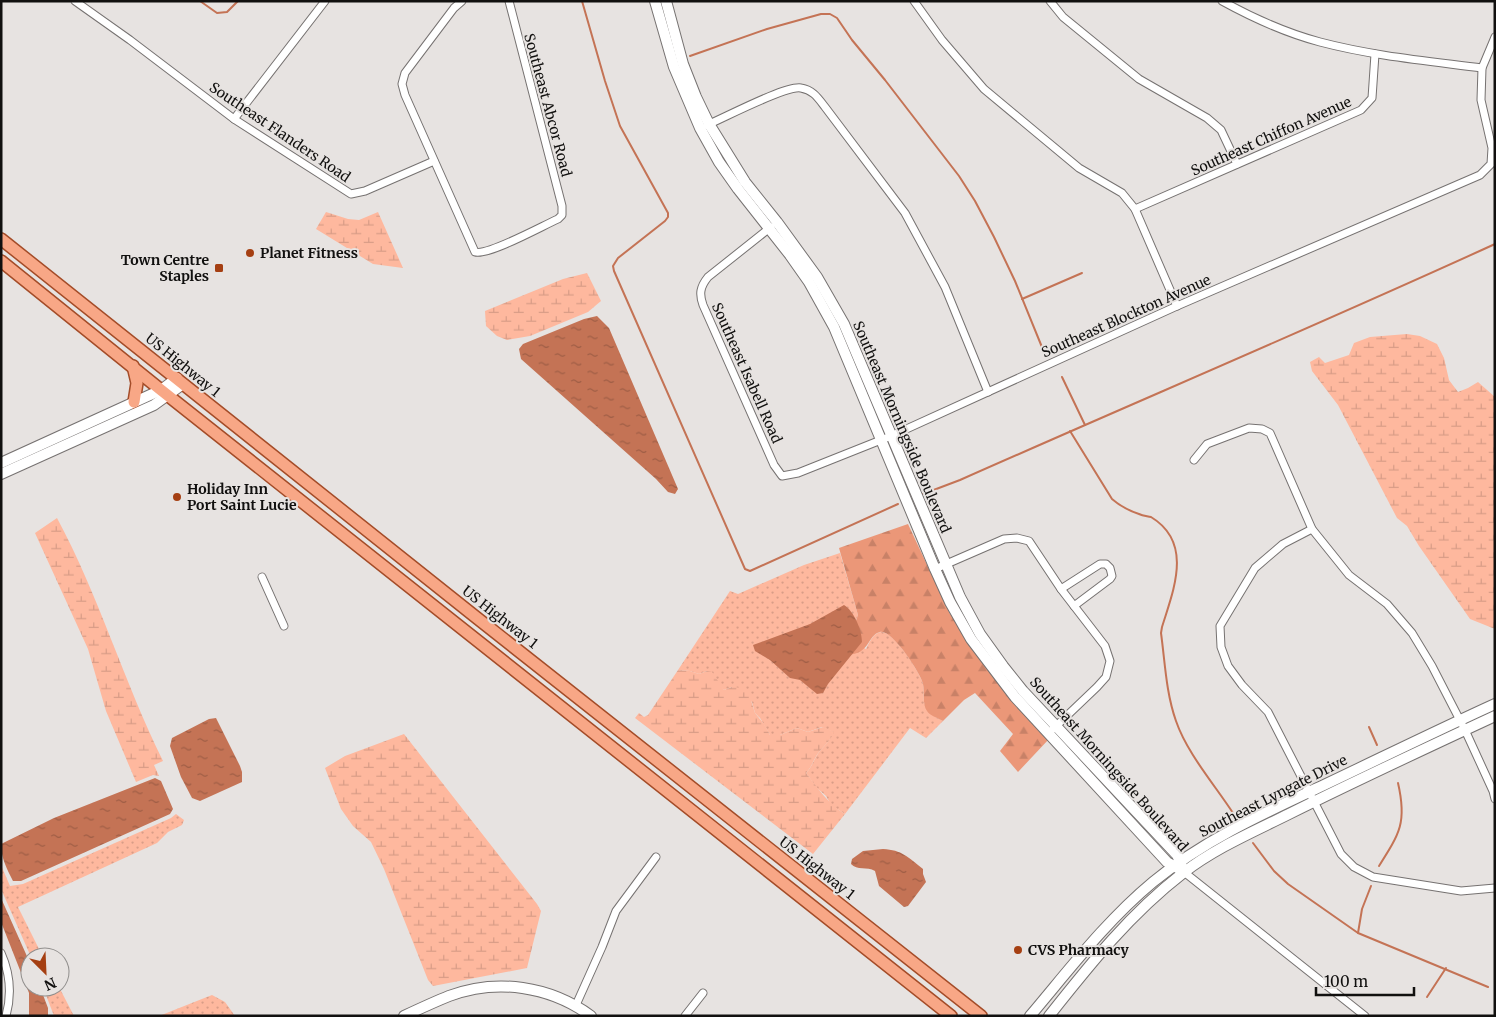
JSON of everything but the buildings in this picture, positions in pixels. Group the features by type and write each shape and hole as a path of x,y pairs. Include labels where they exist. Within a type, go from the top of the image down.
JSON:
{"main road":[{"name":"US Highway 1","path":"1,239 735,823 981,1016"},
{"path":"1,261 951,1016"},
{"path":"133,366 137,383 134,402"},
{"path":"380,563 397,565 408,562"},
{"path":"404,581 414,579 432,582"},
{"path":"691,809 706,811 714,806"},
{"path":"706,821 716,818 735,823"}],"street":[{"name":"Southeast Flanders Road","path":"75,1 234,119 351,194 365,191 434,160"},
{"path":"234,119 325,1"},
{"path":"434,160 405,95 402,84 405,73 454,8 462,1"},
{"name":"Southeast Abcor Road","path":"434,160 475,252 480,253 499,247 558,219 562,215 562,206 509,1"},
{"name":"Southeast Morningside Boulevard","path":"655,1 683,64 719,162 809,282 834,327 886,438 940,567 971,620 986,652 1023,691 1052,729 1115,797 1176,855 1178,864 1184,872"},
{"name":"Southeast Morningside Boulevard","path":"666,1 670,36"},
{"path":"914,1 942,40 984,89 1079,168 1122,193 1135,209 1177,306"},
{"path":"1050,1 1063,17 1139,79 1207,118 1221,130 1236,164"},
{"path":"1222,1 1253,18 1319,42 1375,54 1482,68 1495,37"},
{"name":"Southeast Chiffon Avenue","path":"1135,209 1361,110 1372,98 1375,54"},
{"name":"Southeast Blockton Avenue","path":"782,476 798,473 886,438 1177,306 1480,175 1491,164 1492,148 1481,100 1482,68"},
{"path":"705,126 782,91 799,87 812,92 825,106 905,212 945,287 988,392"},
{"name":"Southeast Morningside Boulevard","path":"705,126 817,277 844,324 886,438"},
{"name":"Southeast Isabell Road","path":"777,222 708,277 703,282 700,294 703,305 774,466 782,476"},
{"path":"1,474 154,405 165,392 180,381"},
{"path":"1,463 134,402 165,392"},
{"path":"1194,460 1207,444 1249,428 1262,429 1270,433 1312,529 1350,575 1387,604 1412,633 1432,666 1462,725 1494,791 1495,799"},
{"path":"1312,529 1283,544 1255,568 1220,626 1221,647 1228,666 1242,686 1268,712 1341,854 1354,867 1373,877 1461,891 1495,888"},
{"path":"940,567 1004,539 1016,538 1029,541 1061,589 1105,646 1110,661 1106,677 1098,687 1052,729"},
{"path":"1061,589 1100,564 1106,564 1110,568 1112,576 1110,579 1074,606"},
{"path":"262,576 284,626"},
{"name":"Southeast Lyngate Drive","path":"1030,1016 1085,950 1124,908 1178,864 1214,839 1311,797 1462,725 1495,704"},
{"name":"Southeast Lyngate Drive","path":"1462,725 1495,716"},
{"name":"Southeast Lyngate Drive","path":"1049,1016 1093,960 1132,916 1184,872 1221,848 1311,797"},
{"path":"576,1005 600,953 616,911 656,858"},
{"path":"1184,872 1365,1016"},
{"path":"1,953 9,977 10,992 5,1013"},
{"path":"404,1016 450,996 486,987 500,986 532,989 549,994 576,1005 591,1016"},
{"path":"685,1016 703,992"}],"green space":[{"path":"326,212 348,219 359,220 378,212 403,268 373,264 316,229"},
{"path":"587,273 601,301 588,312 530,336 507,340 497,336 486,326 485,311 563,279"},
{"path":"1407,334 1420,336 1437,344 1444,358 1449,380 1458,392 1478,382 1495,397 1495,629 1470,619 1407,526 1397,518 1338,405 1312,371 1310,362 1319,357 1325,363 1349,355 1354,343 1370,337"},
{"path":"57,518 86,578 136,701 163,761 154,765 159,776 153,775 136,782 106,711 88,649 35,533"},
{"path":"908,524 950,614 1049,739 1018,772 1000,751 1013,734 975,693 964,700 943,721 928,713 921,679 905,653 892,637 880,632 873,637 865,648 855,654 847,655 849,640 858,615 839,548"},
{"path":"840,553 858,615 849,640 866,649 878,633 886,633 892,638 906,654 921,679 924,687 926,707 933,716 943,721 926,738 910,728 845,814 831,805 826,796 817,788 806,773 833,732 822,727 808,732 797,728 780,735 770,735 755,713 752,702 732,687 724,690 707,671 699,674 678,670 730,591 738,594 804,565"},
{"path":"678,670 699,674 707,671 712,672 724,690 732,687 742,688 750,697 755,713 770,735 780,735 797,728 808,732 823,727 834,732 817,754 806,773 828,801 845,814 813,854 635,718 639,713 644,717 648,715"},
{"path":"404,734 541,911 527,968 433,986 428,980 384,869 371,842 353,826 341,809 325,768 345,756"},
{"path":"176,814 184,820 182,825 168,832 157,843 18,907 38,947 27,947 1,889 1,865 10,886 23,884 171,818"},
{"path":"212,995 225,1002 235,1016 159,1016"},
{"path":"47,997 64,997 74,1016 54,1016"}],"water":[{"path":"597,316 609,328 678,489 675,494 668,492 656,479 521,359 519,349 523,344 584,319"},
{"path":"844,605 857,621 862,642 823,693 817,694 800,680 790,678 770,660 755,651 753,645 810,624"},
{"path":"216,718 240,766 242,782 200,801 192,798 181,777 170,746 172,738 209,719"},
{"path":"155,778 161,781 173,809 170,814 21,881 13,881 3,859 1,844 54,818"},
{"path":"883,849 900,853 923,869 926,882 908,906 904,907 879,886 875,871 851,864 852,859 863,851"},
{"path":"1,898 23,947 20,947 20,970 1,922"},
{"path":"29,997 44,997 48,1008 48,1016 29,1016"}],"waterway":[{"path":"200,1 217,13 227,12 238,1"},
{"path":"582,1 620,126 668,213 665,221 618,258 613,266 614,271 745,569 750,571 898,504"},
{"path":"690,56 767,29 821,14 830,14 837,18 852,40 959,176 975,201 1015,281 1046,357"},
{"path":"923,494 960,480 1495,244"},
{"path":"1022,299 1082,273"},
{"path":"1062,377 1085,425"},
{"path":"1070,431 1112,499 1129,510 1151,517 1164,528 1172,540 1177,568 1175,583 1161,633 1170,700 1176,721 1187,745 1233,813"},
{"path":"1369,727 1377,745"},
{"path":"1379,866 1397,836 1400,827 1402,808 1398,783"},
{"path":"1253,843 1274,871 1288,884 1358,933 1488,987"},
{"path":"1358,933 1362,909 1371,886"},
{"path":"1427,997 1446,968"}],"place":[{"name":"Planet Fitness","path":"250,253"},
{"name":"Town Centre Staples","path":"219,268"},
{"name":"Holiday Inn Port Saint Lucie","path":"177,497"},
{"name":"CVS Pharmacy","path":"1018,950"}]}
